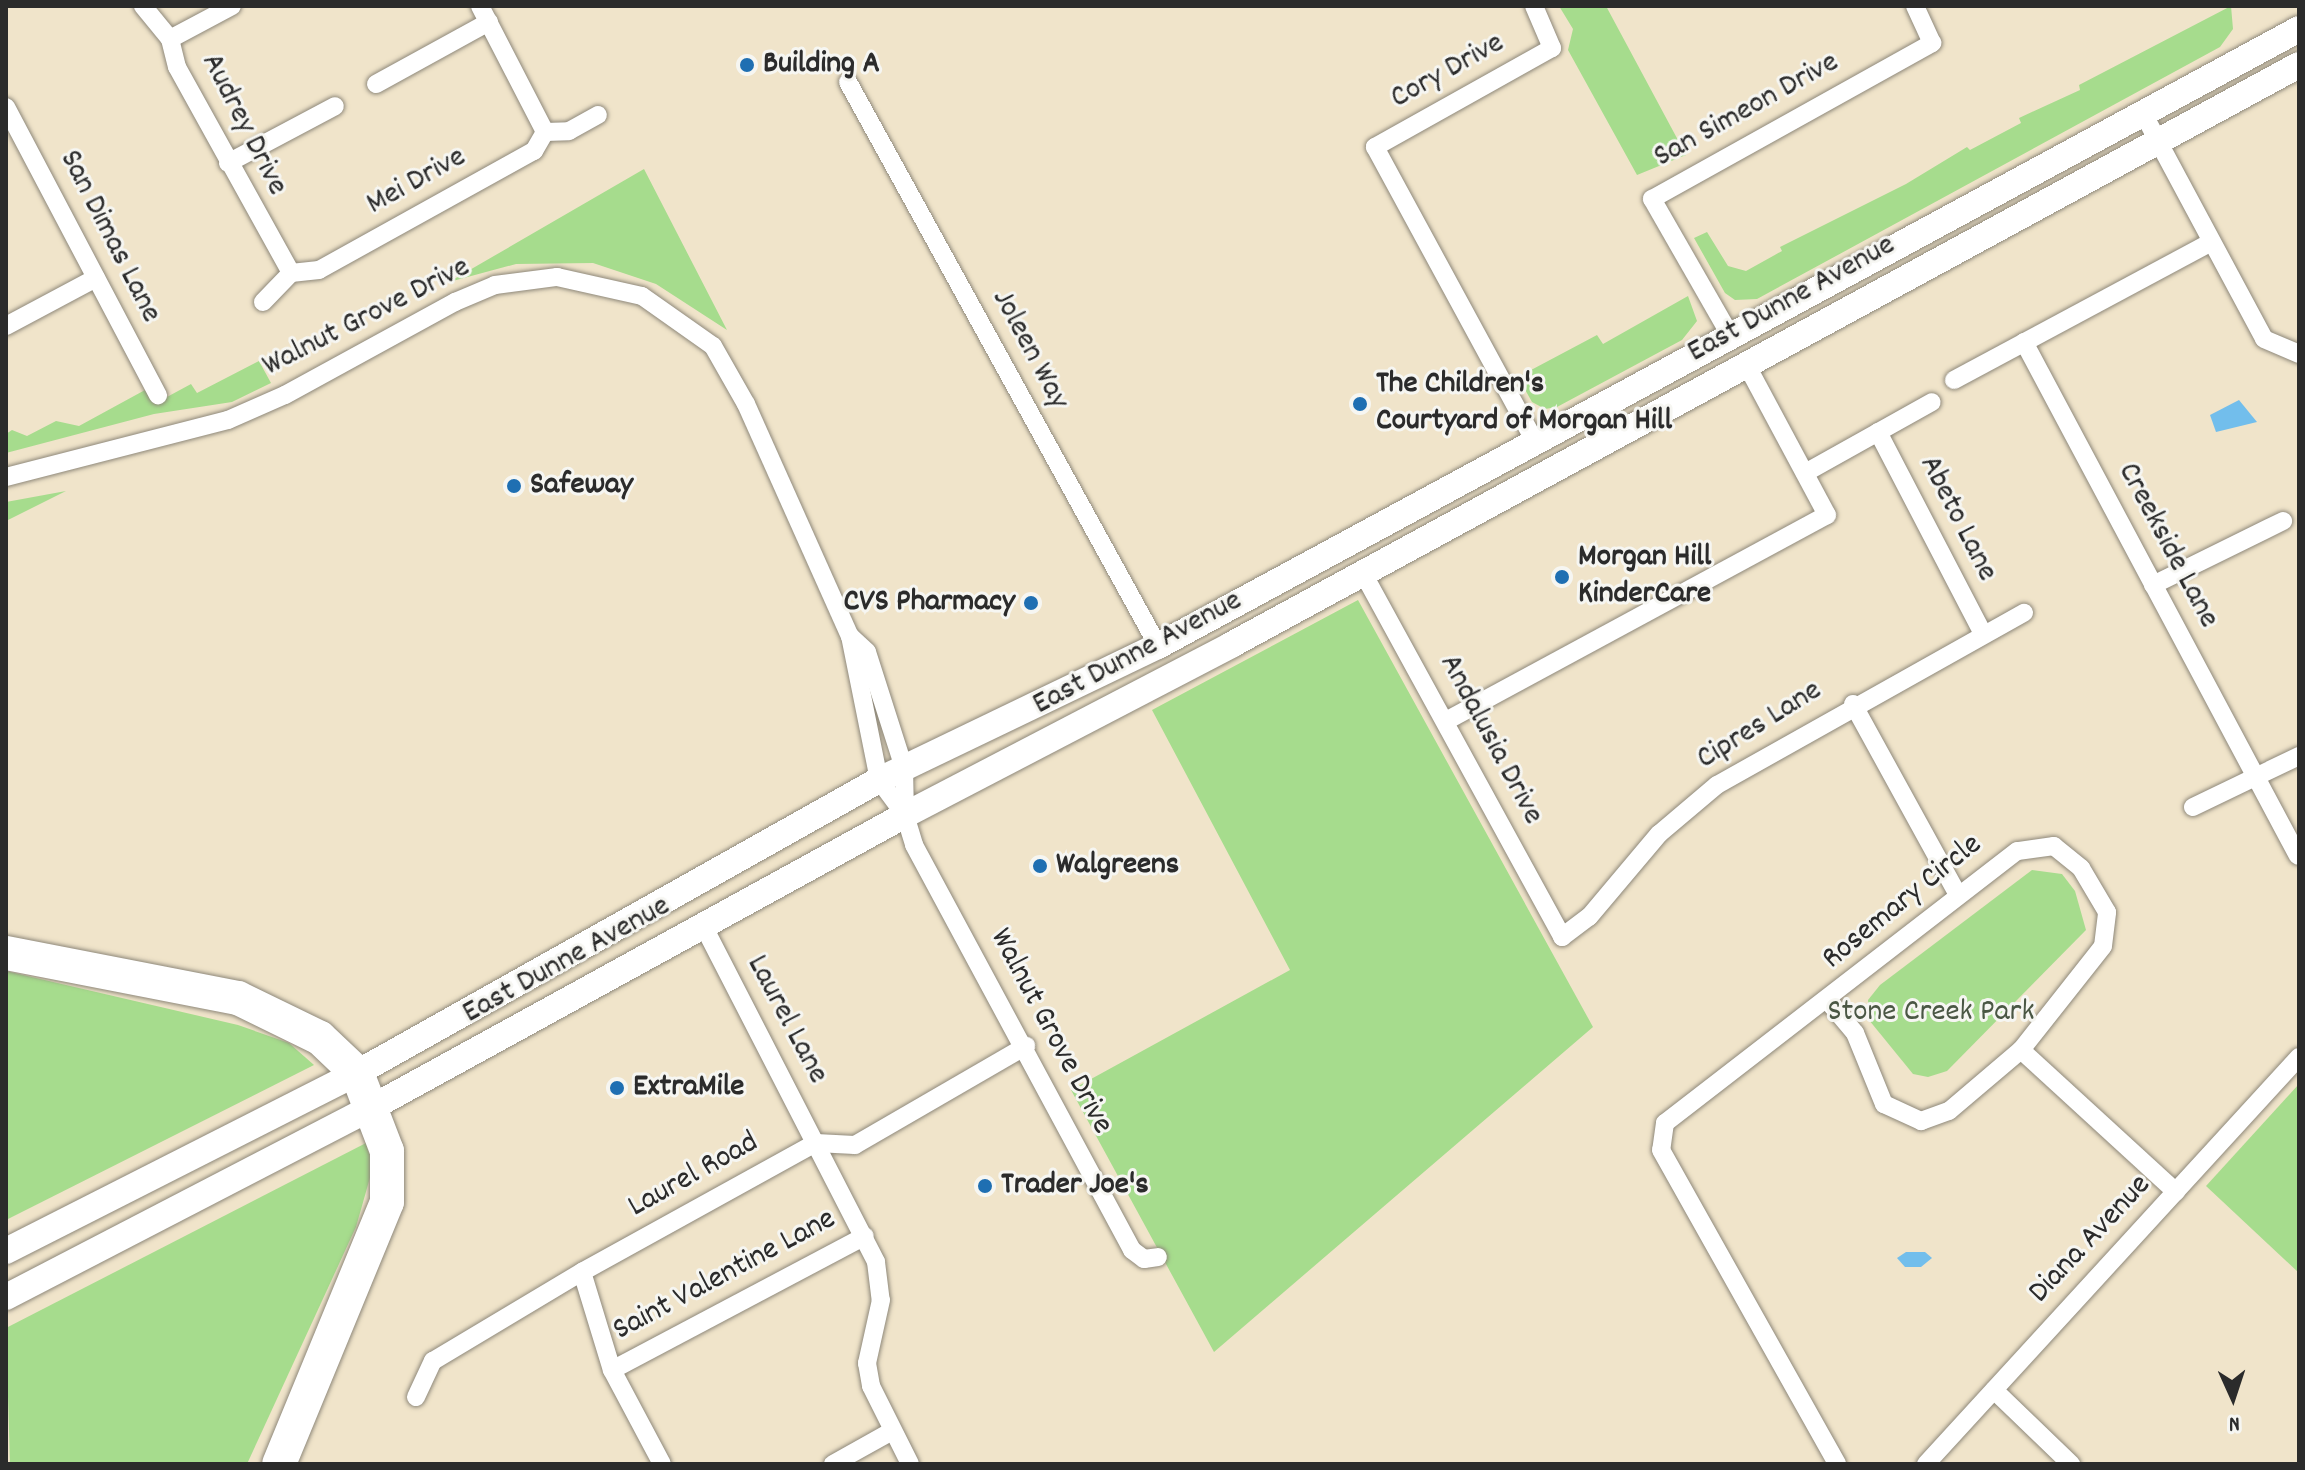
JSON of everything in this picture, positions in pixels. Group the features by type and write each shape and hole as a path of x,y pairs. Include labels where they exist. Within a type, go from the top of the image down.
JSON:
{"highway":[{"path":"6,953 238,998 320,1038 357,1073 381,1126 389,1175 381,1224 279,1464"}],"main road":[{"name":"East Dunne Avenue","path":"6,1251 357,1073 879,780 1158,646 2299,29"},
{"name":"East Dunne Avenue","path":"6,1297 371,1108 905,815 1221,650 2299,65"},
{"path":"1613,436 1631,407 1729,353 1730,335"},
{"path":"1363,573 1371,552 1411,525 1420,504"},
{"path":"1069,730 1081,707 1145,673 1158,646 1176,654 1200,646 1221,650"}],"street":[{"name":"Audrey Drive","path":"143,6 170,39 177,67 291,273"},
{"path":"170,39 232,6"},
{"name":"Cory Drive","path":"1534,6 1552,48 1375,147 1535,442"},
{"name":"San Simeon Drive","path":"1730,335 1652,199 1932,43 1915,6"},
{"path":"376,84 484,14 545,132 569,131 598,115"},
{"name":"Joleen Way","path":"848,82 1158,646"},
{"path":"228,163 335,106"},
{"name":"San Dimas Lane","path":"6,107 158,395"},
{"path":"2143,113 2264,339 2299,354"},
{"name":"Mei Drive","path":"291,273 319,270 534,151 545,132"},
{"path":"1954,380 2211,242"},
{"path":"263,302 291,273"},
{"path":"6,326 96,278"},
{"name":"Walnut Grove Drive","path":"6,477 228,420 285,395 455,302 495,285 528,278 580,279 642,296 713,346 746,404 850,636 879,780 905,815"},
{"name":"Creekside Lane","path":"2024,342 2298,856"},
{"path":"1446,721 1827,515 1746,364"},
{"path":"1805,473 1932,402"},
{"name":"Abeto Lane","path":"1878,432 1983,634"},
{"path":"2153,585 2283,521"},
{"name":"Andalusia Drive","path":"1363,573 1562,937"},
{"name":"Cipres Lane","path":"1562,937 1589,917 1659,834 1717,785 1853,704 2024,613"},
{"name":"Walnut Grove Drive","path":"850,636 867,652 904,768 905,815 914,845 1026,1046 1132,1250 1144,1259 1158,1257"},
{"path":"1853,704 1958,895"},
{"path":"2193,807 2299,756"},
{"name":"Rosemary Circle","path":"1828,1001 1855,1033 1884,1104 1921,1121 1949,1111 2021,1050 2103,946 2107,912 2081,868 2054,846 2017,851 1828,1001 1710,1084 1665,1123 1661,1150 1837,1464"},
{"name":"Laurel Lane","path":"703,925 876,1262 881,1300 867,1363 871,1386 910,1464"},
{"path":"816,1143 855,1145 1026,1046"},
{"path":"2021,1050 2176,1192"},
{"name":"Diana Avenue","path":"1926,1464 2299,1057"},
{"name":"Laurel Road","path":"416,1397 433,1361 582,1272 816,1143"},
{"name":"Saint Valentine Lane","path":"612,1370 865,1236"},
{"path":"582,1272 591,1316 612,1370 662,1464"},
{"path":"1994,1390 2071,1464"},
{"path":"833,1464 892,1431"}],"green space":[{"path":"1559,6 1606,6 1686,155 1637,175 1568,50 1573,29"},
{"path":"2231,6 2233,29 2220,47 1757,299 1735,300 1725,293 1694,238 1707,232 1728,266 1746,271 1782,251 1780,247 1906,184 1967,147 1970,150 2021,123 2019,118 2080,90 2079,85"},
{"path":"644,169 727,330 656,284 593,263 516,264 449,282"},
{"path":"1688,296 1697,321 1682,340 1557,407 1545,409 1532,402 1518,377 1597,335 1603,344"},
{"path":"259,361 271,383 232,402 154,414 6,453 6,434 12,430 27,436 56,421 79,426 145,390 154,404 191,384 197,393"},
{"path":"66,491 6,521 6,502"},
{"path":"1358,600 1593,1027 1214,1352 1071,1090 1290,970 1152,710"},
{"name":"Stone Creek Park","path":"2032,870 2062,874 2075,891 2086,930 1947,1071 1928,1077 1913,1074 1869,1020 1868,1000 1880,985"},
{"path":"6,971 238,1025 289,1043 314,1065 6,1220"},
{"path":"2299,1084 2299,1273 2206,1186"},
{"path":"366,1143 373,1167 356,1227 247,1464 10,1464 6,1328"}],"water":[{"path":"2239,400 2257,422 2216,432 2210,415"},
{"path":"1906,1252 1925,1252 1932,1258 1921,1267 1905,1267 1897,1258"}],"place":[{"name":"Building A","path":"747,65"},
{"name":"The Children's Courtyard of Morgan Hill","path":"1360,404"},
{"name":"Safeway","path":"514,486"},
{"name":"Morgan Hill KinderCare","path":"1562,577"},
{"name":"CVS Pharmacy","path":"1031,603"},
{"name":"Walgreens","path":"1040,866"},
{"name":"ExtraMile","path":"617,1088"},
{"name":"Trader Joe's","path":"985,1186"}]}
